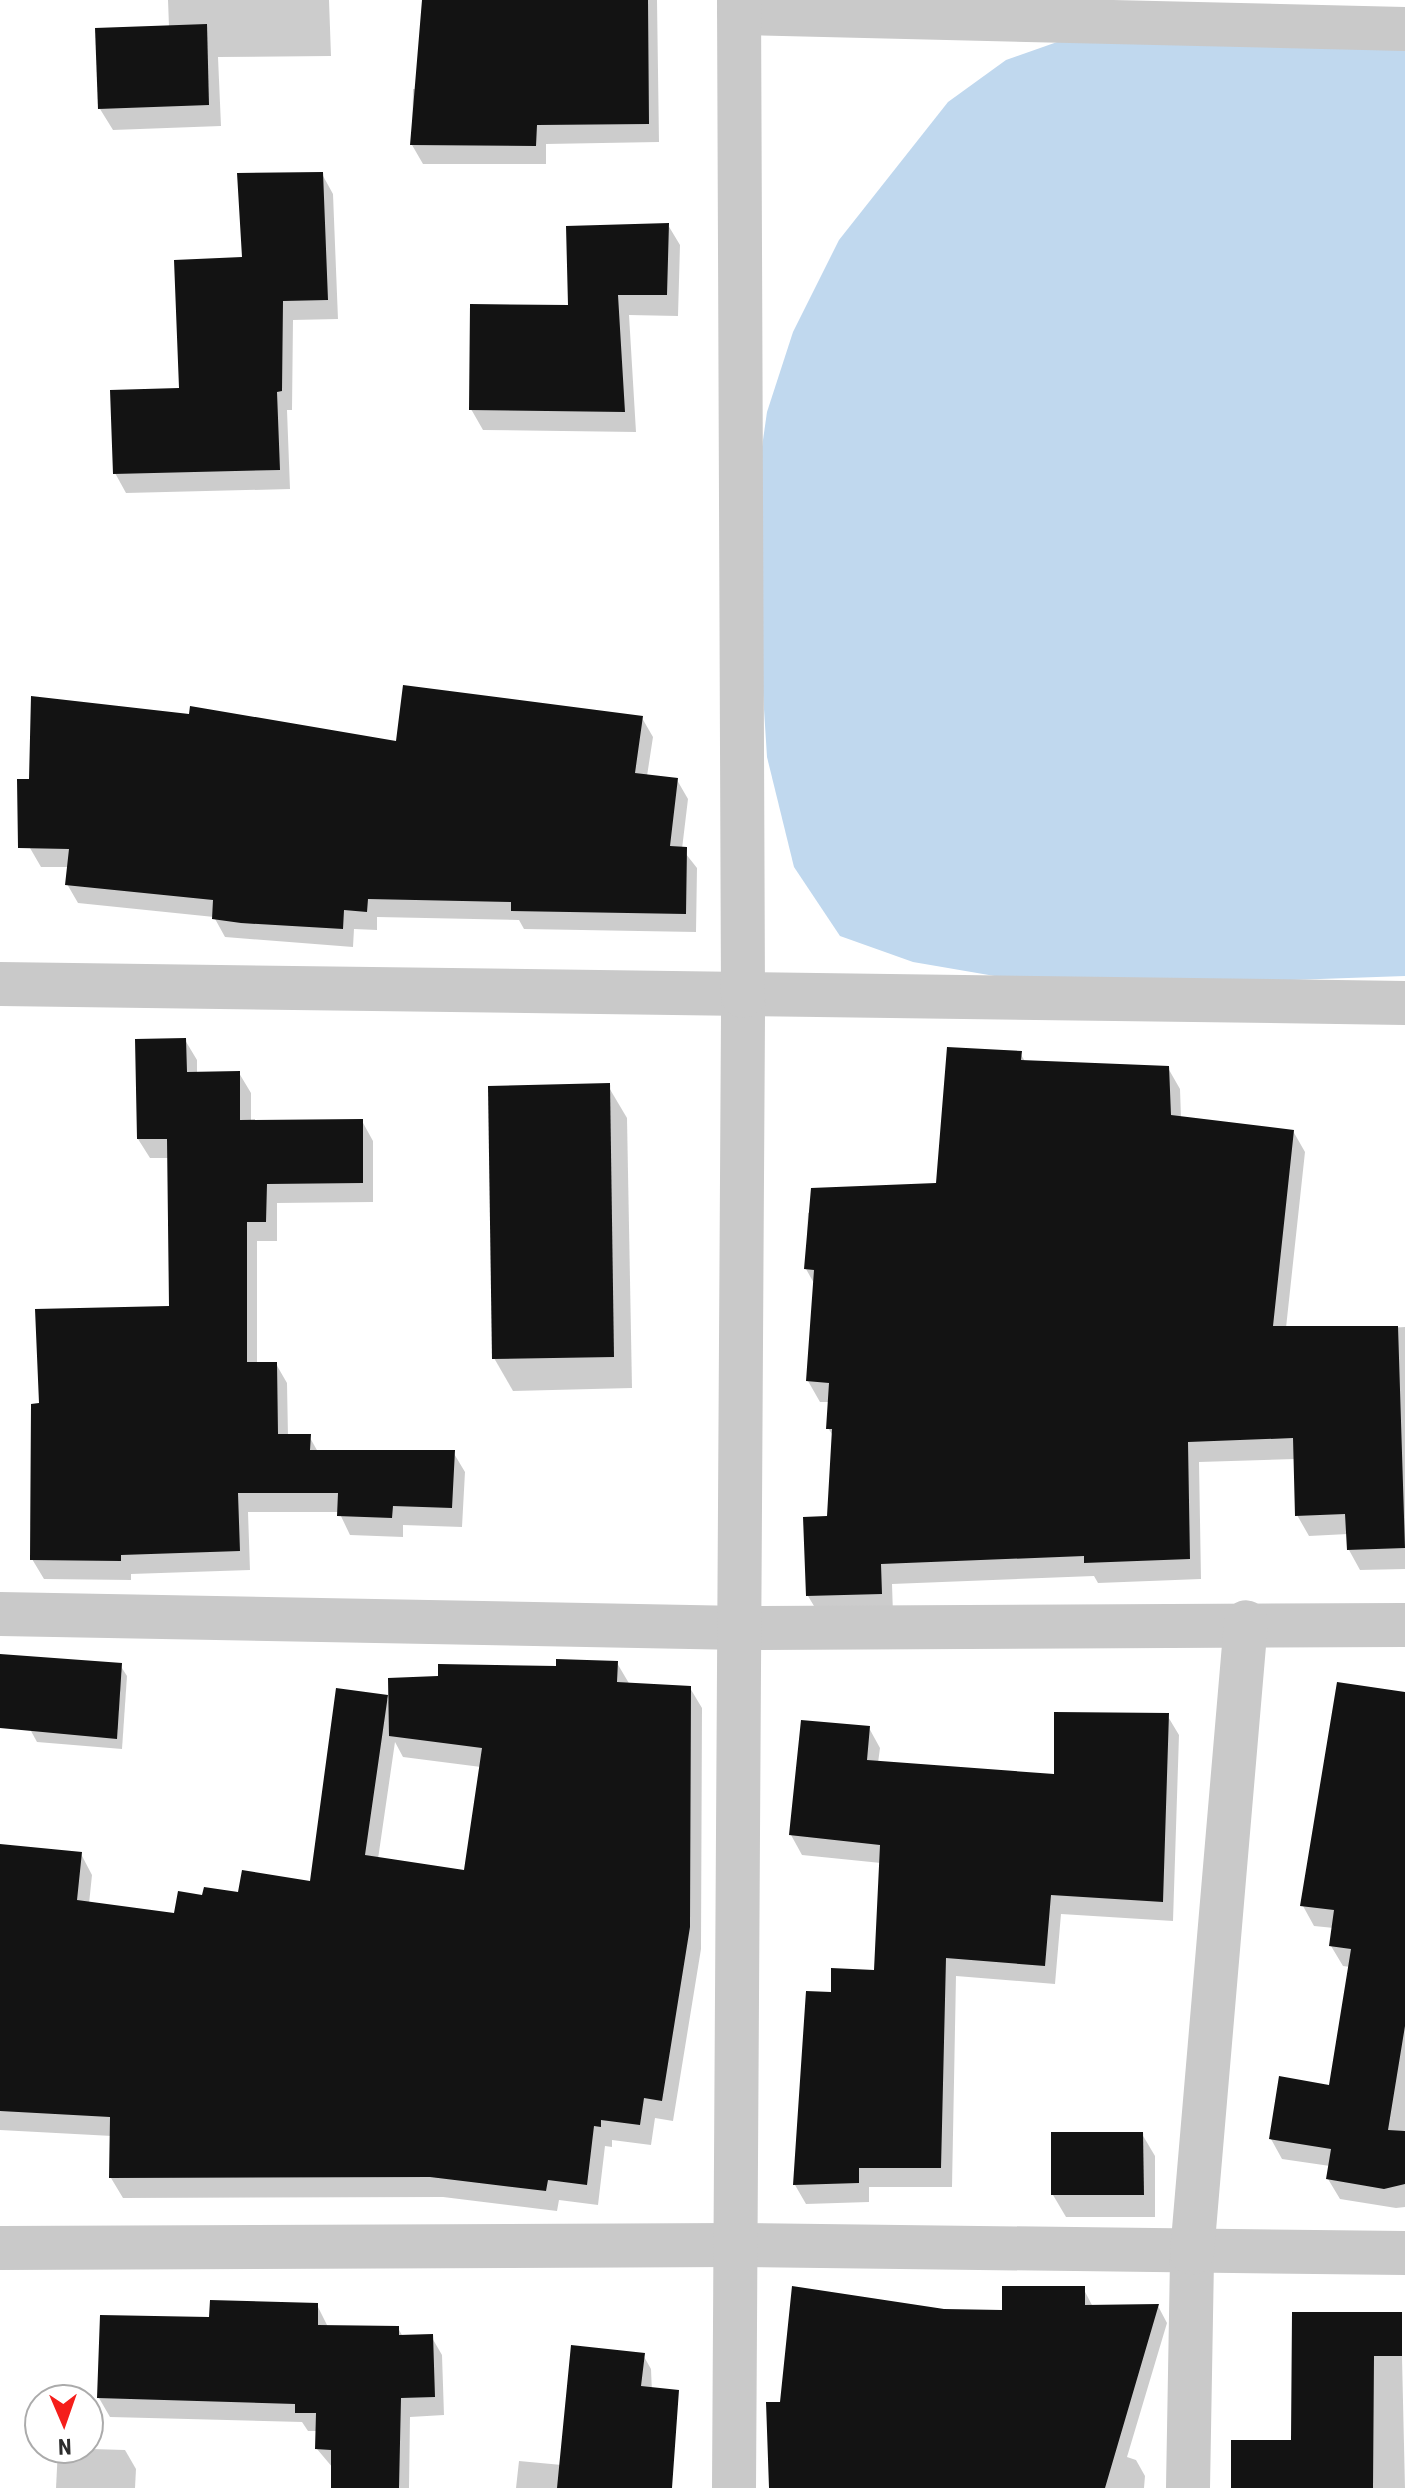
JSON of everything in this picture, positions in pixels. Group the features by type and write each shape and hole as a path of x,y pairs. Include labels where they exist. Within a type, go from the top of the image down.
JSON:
{"street":[{"path":"734,2488 742,1628 739,6 1405,29"},
{"path":"0,984 1405,1003"},
{"path":"0,1614 742,1628 1246,1622 1405,1625"},
{"path":"1188,2488 1192,2253 1246,1622"},
{"path":"0,2248 736,2245 1192,2253 1405,2253"}],"water":[{"path":"1077,35 1405,46 1405,976 1065,988 913,962 840,936 794,867 767,757 752,517 767,412 793,332 839,240 948,102 1006,60"}],"building":[{"path":"422,0 648,0 649,124 537,125 536,146 410,145"},
{"path":"207,24 209,105 98,109 95,28"},
{"path":"323,172 328,300 283,301 282,391 277,392 280,470 113,474 110,390 179,388 174,260 242,257 237,173"},
{"path":"669,223 667,295 618,295 625,412 469,410 470,304 568,305 566,226"},
{"path":"403,685 643,716 635,773 678,778 670,846 687,847 686,914 511,911 511,902 368,899 367,912 344,910 343,929 241,923 212,919 213,900 65,885 69,849 18,848 17,779 29,779 31,696 189,714 190,706 396,741"},
{"path":"186,1038 187,1072 240,1071 240,1120 363,1119 363,1183 267,1184 266,1222 247,1222 247,1362 277,1362 278,1434 311,1434 310,1450 455,1450 452,1508 393,1506 392,1518 337,1516 338,1493 238,1493 240,1551 121,1555 121,1561 30,1560 31,1404 39,1403 35,1309 169,1306 167,1139 137,1139 135,1039"},
{"path":"947,1047 1022,1051 1021,1060 1169,1066 1171,1115 1294,1130 1273,1326 1398,1326 1405,1548 1347,1550 1345,1514 1295,1516 1293,1438 1188,1442 1190,1559 1084,1563 1084,1556 881,1564 882,1594 806,1596 803,1517 827,1516 832,1429 826,1429 829,1383 806,1381 814,1270 804,1269 811,1188 936,1183"},
{"path":"610,1083 614,1357 492,1359 488,1086"},
{"path":"0,1654 122,1663 117,1739 0,1728"},
{"path":"556,1659 618,1661 617,1682 691,1686 690,1927 662,2101 644,2098 640,2125 601,2120 601,2127 594,2126 587,2185 548,2180 546,2191 430,2177 109,2178 110,2117 0,2111 0,1844 82,1852 77,1900 174,1913 178,1891 202,1895 204,1887 238,1892 242,1870 310,1881 336,1688 388,1695 365,1855 464,1870 482,1748 389,1736 388,1678 438,1676 438,1664 556,1666"},
{"path":"1337,1682 1405,1692 1405,2026 1388,2130 1405,2131 1405,2184 1384,2189 1326,2179 1331,2149 1269,2139 1279,2076 1329,2085 1351,1949 1329,1946 1334,1910 1300,1906"},
{"path":"1054,1712 1169,1713 1163,1902 1051,1895 1045,1966 946,1958 941,2168 859,2168 859,2183 793,2185 806,1991 831,1992 831,1968 874,1970 880,1845 789,1835 801,1720 870,1726 867,1760 1054,1774"},
{"path":"1051,2132 1143,2132 1144,2195 1051,2195"},
{"path":"792,2286 944,2309 1002,2310 1002,2286 1085,2286 1085,2305 1159,2304 1105,2488 769,2488 766,2402 780,2402"},
{"path":"210,2300 318,2303 318,2325 399,2326 399,2335 433,2334 435,2397 401,2398 399,2488 331,2488 331,2450 315,2449 316,2413 295,2413 295,2404 104,2398 104,2384 98,2384 100,2315 209,2317"},
{"path":"1292,2312 1402,2312 1402,2356 1374,2356 1373,2488 1231,2488 1231,2440 1291,2440"},
{"path":"571,2345 645,2353 641,2386 679,2390 672,2488 557,2488"}]}
